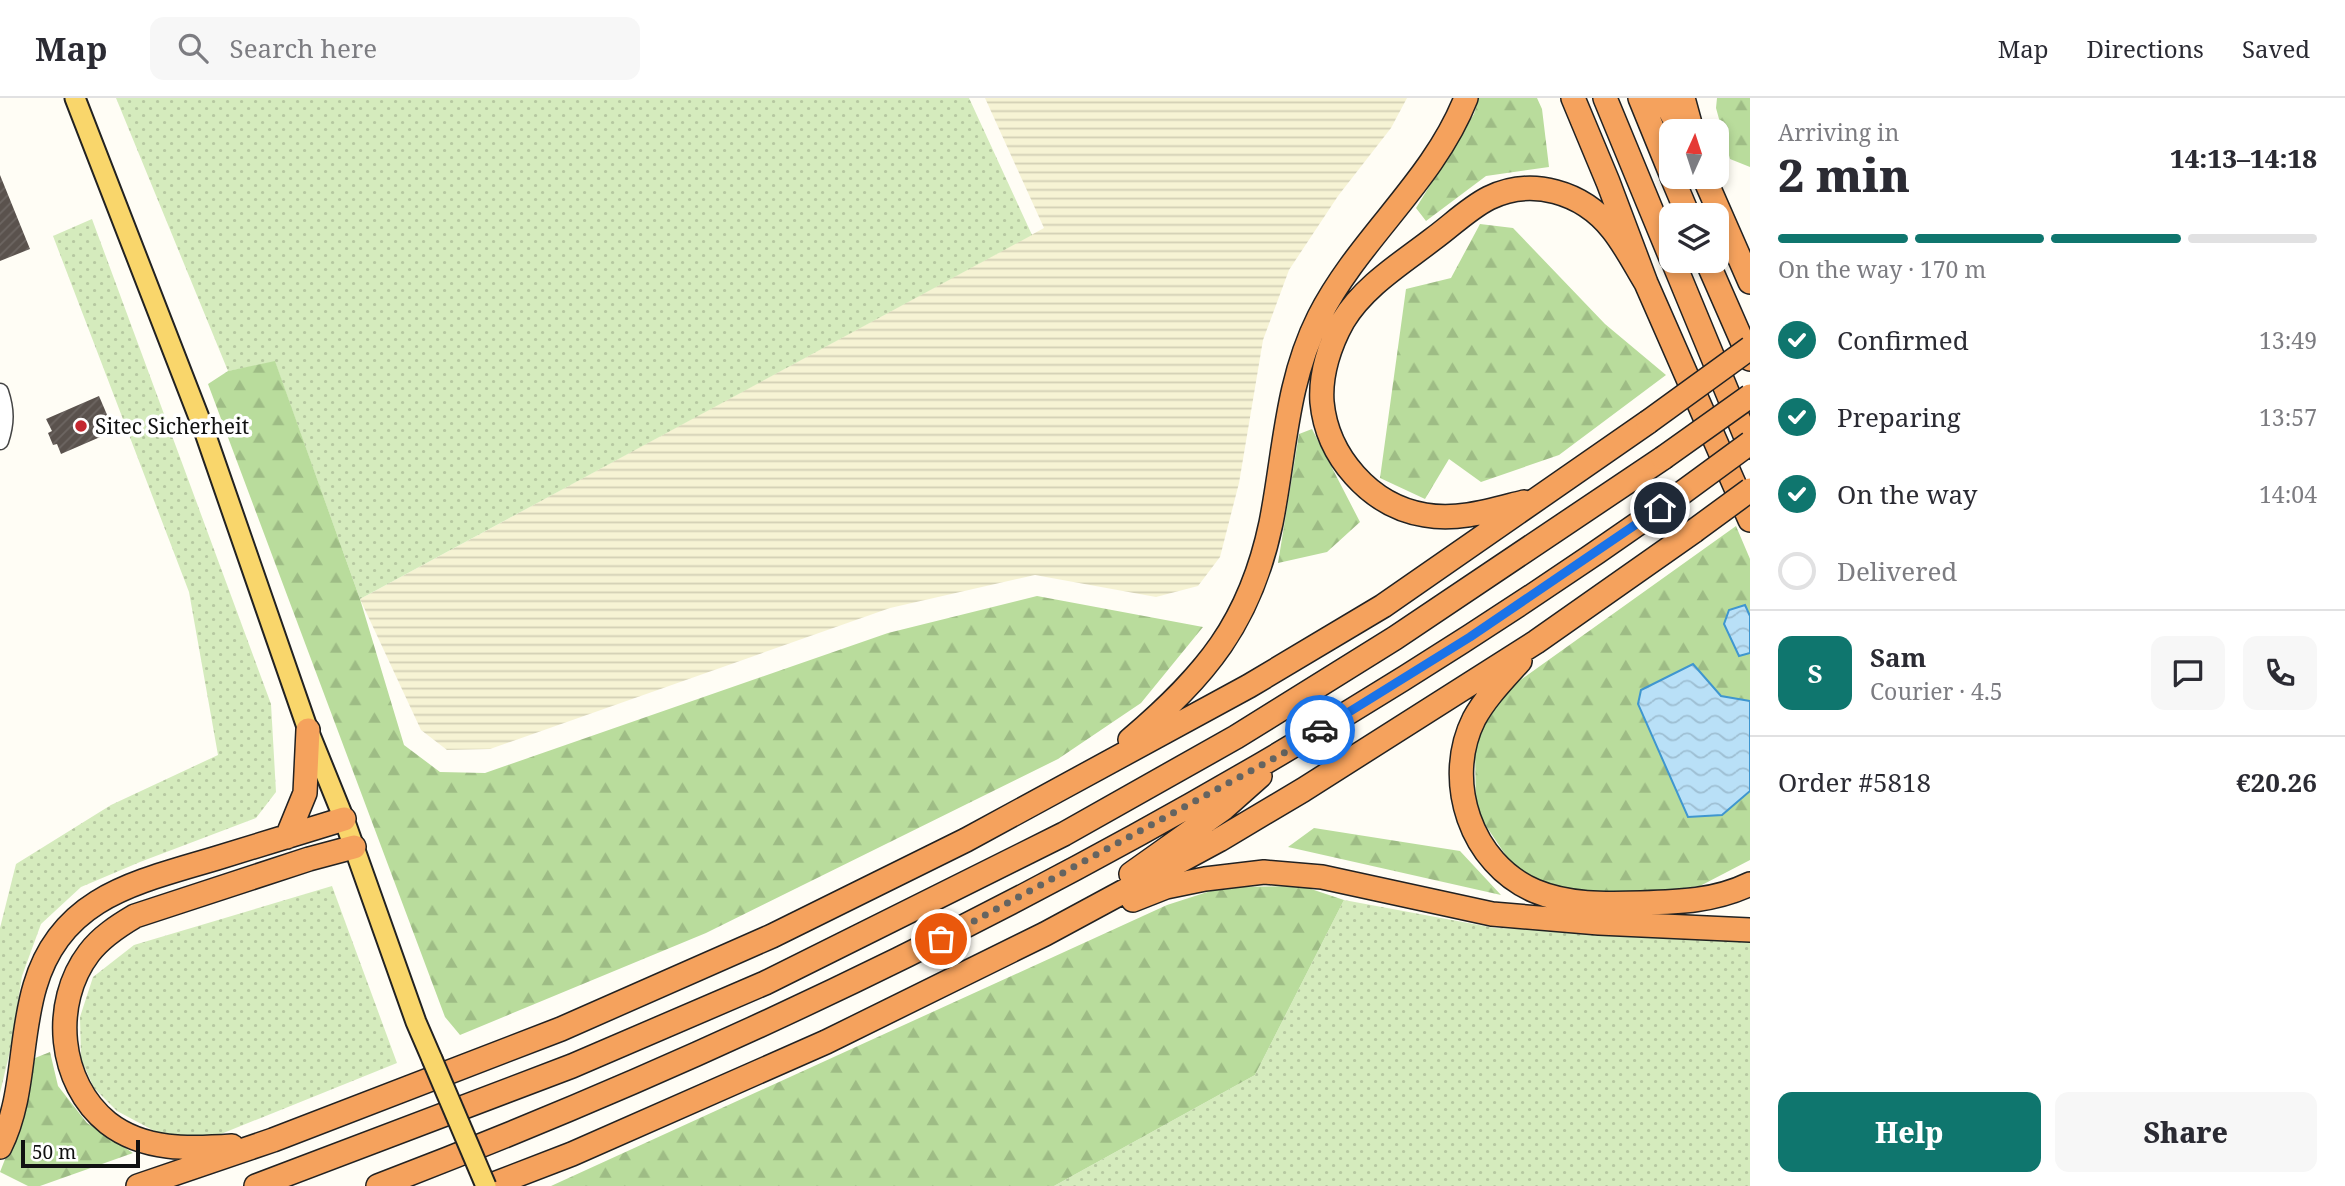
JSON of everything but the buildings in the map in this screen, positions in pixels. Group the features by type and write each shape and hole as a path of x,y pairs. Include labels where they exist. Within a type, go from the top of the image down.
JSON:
{"highway":[{"path":"1094,772 1175,701 1211,661 1230,632 1252,588 1263,554 1271,522 1290,398 1301,357 1317,320 1359,254 1421,178 1442,145 1466,98"},
{"path":"1573,98 1646,283 1750,520"},
{"path":"1605,98 1659,228"},
{"path":"1640,98 1659,144"},
{"path":"1663,98 1674,119"},
{"path":"1684,98 1689,119"},
{"path":"1537,499 1471,515 1425,515 1384,501 1355,476 1332,441 1322,401 1323,376 1335,336 1345,318 1376,283 1478,204 1499,194 1520,189 1557,191 1600,216 1613,230 1646,283"},
{"path":"1709,189 1750,282"},
{"path":"378,1186 486,1145 693,1056 964,928 1291,749 1470,637 1679,495 1750,445 1678,273"},
{"path":"1712,273 1750,359"},
{"path":"138,1186 273,1140 536,1039 679,978 966,840 1249,686 1383,606 1750,348"},
{"path":"256,1186 572,1066 752,989 1064,834 1236,737 1384,645 1664,458 1750,396"},
{"path":"488,1186 572,1154 826,1042 1045,934 1219,840 1536,642 1750,491"},
{"path":"1536,642 1486,700 1474,720 1466,742 1462,759 1462,794 1466,813 1485,852 1512,878 1562,900 1615,903 1690,900 1712,898 1750,884"},
{"path":"287,837 305,793 308,730"},
{"path":"1045,934 1224,808 1291,749"},
{"path":"0,1147 15,1107 34,990 41,967 51,947 77,917 110,894 144,880 344,819"},
{"path":"273,1140 191,1149 169,1147 147,1142 108,1123 89,1102 69,1067 65,1027 70,991 90,951 117,926 135,916 354,847"},
{"path":"1045,934 1166,887 1264,872 1322,877 1492,914 1600,923 1750,930"}],"main road":[{"path":"75,98 205,433 308,730 344,819 416,1022 488,1186"}],"street":[{"path":"0,392 6,409 5,426 0,441"}],"shaded area":[{"path":"985,98 1407,98 1391,128 1338,196 1289,270 1263,340 1239,483 1220,557 1198,586 1156,597 1035,575 890,608 490,749 447,750 421,730 360,599 1044,228"}],"green space":[{"path":"116,98 969,98 1032,235 360,599 275,362 228,371"},
{"path":"1479,98 1537,98 1542,109 1549,167 1486,176 1426,221 1416,208 1474,114"},
{"path":"1717,98 1750,98 1750,167 1730,159 1729,119 1719,119"},
{"path":"92,219 271,704 276,792 256,818 81,887 41,924 22,976 0,1093 0,928 16,864 111,805 218,755 189,592 53,236"},
{"path":"1480,224 1513,228 1605,324 1666,375 1559,455 1481,482 1449,459 1425,499 1380,478 1406,289 1451,278"},
{"path":"275,361 360,599 404,745 440,772 485,773 888,633 1037,596 1203,627 1141,703 1058,759 706,933 460,1035 445,1017 208,384 228,371"},
{"path":"1312,429 1360,522 1327,552 1278,563 1299,434"},
{"path":"1736,526 1750,559 1750,616 1744,605 1729,610 1739,656 1750,653 1750,701 1721,697 1722,815 1750,791 1750,860 1700,886 1628,895 1545,887 1513,866 1476,811 1475,748 1487,704"},
{"path":"1314,828 1460,851 1501,895 1288,847"},
{"path":"332,886 397,1063 216,1136 162,1135 117,1111 94,1088 81,1059 80,1017 93,977 134,945"},
{"path":"1302,886 1344,900 1255,1075 1054,1186 551,1186 1167,905 1223,887"},
{"path":"1344,900 1495,928 1750,937 1750,1186 1054,1186 1255,1075"},
{"path":"50,1052 58,1086 87,1123 133,1153 40,1186 28,1186 0,1172 24,1111 35,1058"}],"water":[{"path":"1745,605 1750,616 1750,653 1739,656 1724,624 1729,610"},
{"path":"1693,664 1721,696 1750,701 1750,791 1722,815 1688,817 1638,704 1641,690"}],"way so far":[{"path":"941,939 1291,749 1320,730"}],"place":[{"name":"Sitec Sicherheit","path":"81,426"}],"route":[{"path":"1320,730 1470,637 1660,508"}]}
